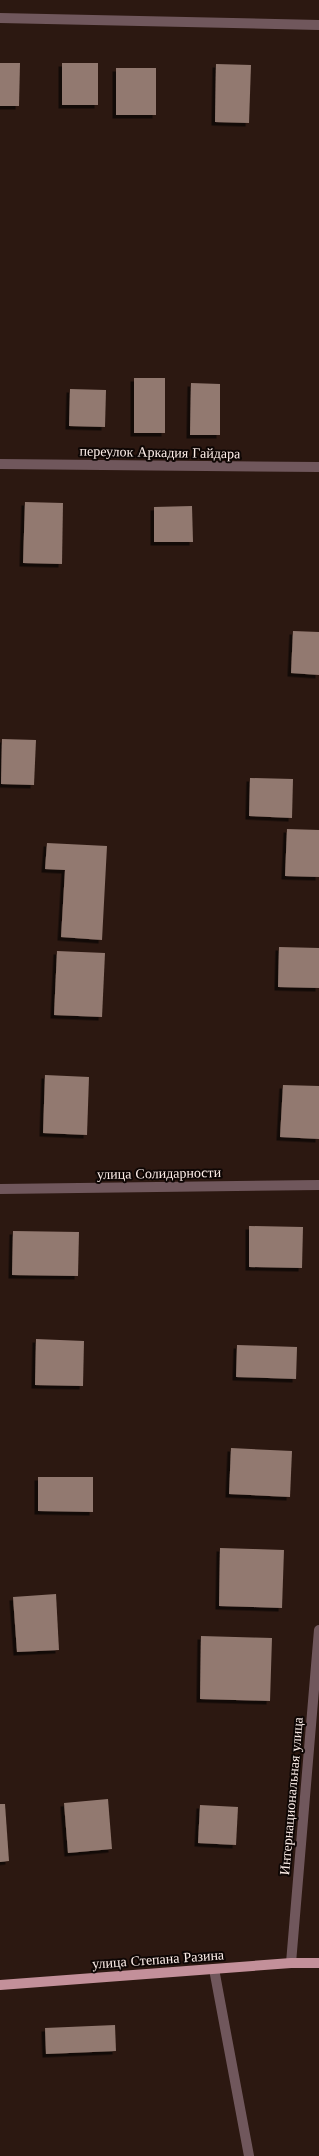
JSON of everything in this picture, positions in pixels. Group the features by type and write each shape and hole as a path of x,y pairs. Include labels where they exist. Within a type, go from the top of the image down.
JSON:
{"main road":[{"name":"улица Степана Разина","path":"0,1985 291,1963 319,1963"}],"street":[{"path":"0,18 319,25"},
{"name":"переулок Аркадия Гайдара","path":"0,464 319,467"},
{"name":"улица Солидарности","path":"0,1189 319,1185"},
{"name":"Интернациональная улица","path":"291,1963 319,1630"},
{"path":"214,1969 249,2156"}],"building":[{"path":"0,63 20,63 19,106 0,106"},
{"path":"62,63 98,63 98,105 62,105"},
{"path":"216,64 251,65 249,123 215,122"},
{"path":"116,68 156,68 156,115 116,115"},
{"path":"134,378 165,378 165,433 134,433"},
{"path":"191,383 220,384 220,435 190,435"},
{"path":"70,389 106,390 105,427 69,426"},
{"path":"25,502 63,503 62,564 23,563"},
{"path":"192,506 193,542 154,542 154,507"},
{"path":"293,631 319,632 319,675 291,673"},
{"path":"2,739 36,740 34,785 1,784"},
{"path":"250,778 293,779 292,818 249,816"},
{"path":"287,829 319,830 319,877 285,876"},
{"path":"47,843 107,846 102,940 61,937 65,870 45,869"},
{"path":"279,947 319,948 319,988 278,987"},
{"path":"57,951 105,953 102,1017 54,1015"},
{"path":"45,1075 89,1077 87,1135 43,1133"},
{"path":"283,1085 319,1086 319,1139 280,1137"},
{"path":"249,1226 303,1227 302,1268 249,1267"},
{"path":"13,1231 79,1232 78,1276 12,1275"},
{"path":"36,1339 84,1341 83,1386 35,1385"},
{"path":"237,1345 297,1347 296,1379 236,1377"},
{"path":"231,1448 292,1451 290,1497 229,1494"},
{"path":"38,1477 93,1477 93,1512 38,1511"},
{"path":"220,1548 284,1550 282,1608 219,1606"},
{"path":"56,1594 59,1650 17,1652 13,1597"},
{"path":"201,1636 272,1638 270,1701 200,1699"},
{"path":"108,1799 112,1849 68,1853 64,1803"},
{"path":"0,1804 5,1804 9,1861 0,1862"},
{"path":"200,1805 238,1807 236,1845 198,1843"},
{"path":"115,2025 116,2051 46,2054 45,2028"}]}
